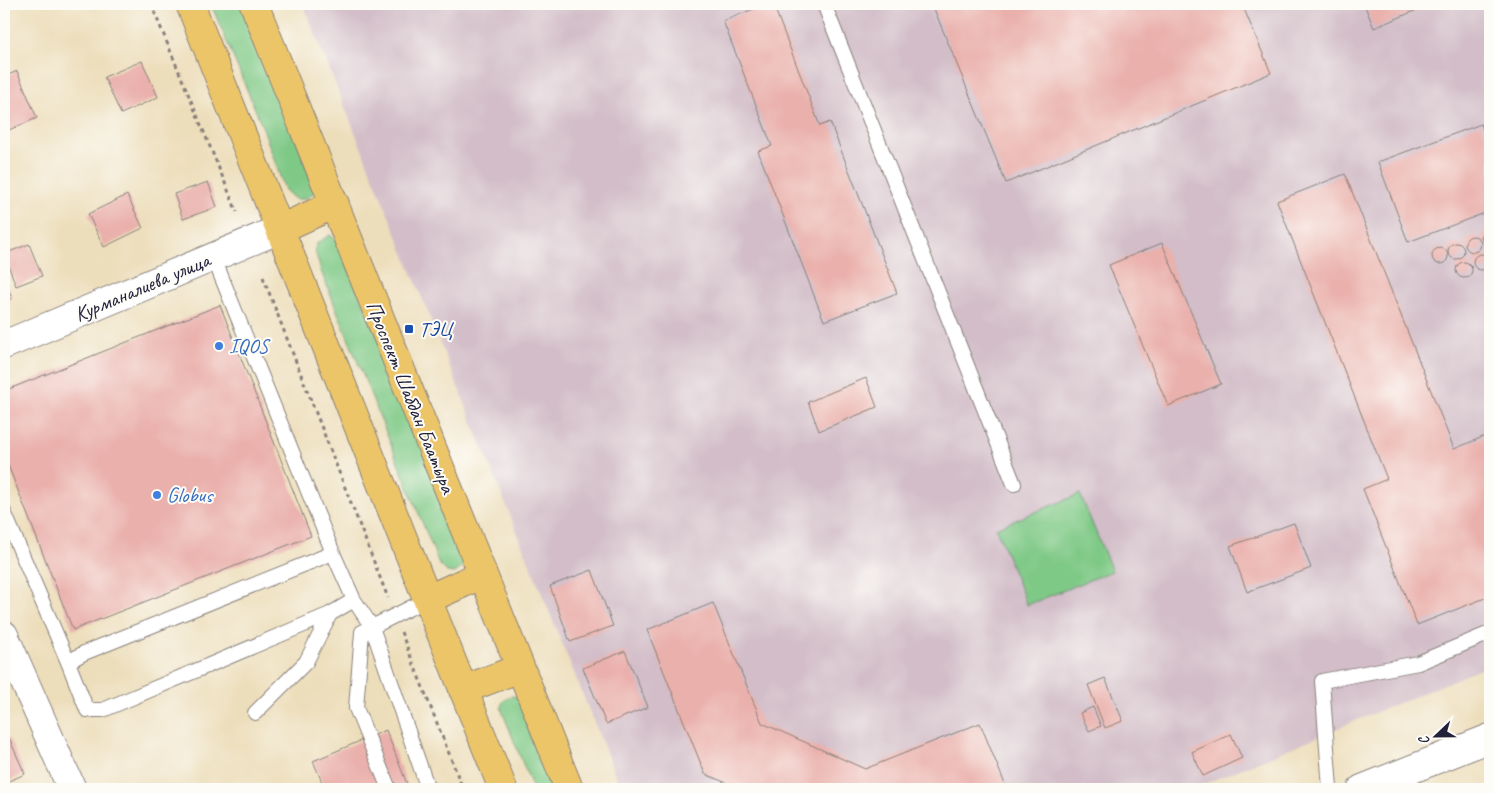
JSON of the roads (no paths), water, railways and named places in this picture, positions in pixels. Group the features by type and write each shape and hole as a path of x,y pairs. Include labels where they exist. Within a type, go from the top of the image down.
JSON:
{"main road":[{"path":"190,4 502,789"},
{"name":"Проспект Шабдан Баатыра","path":"254,4 481,575 569,789"},
{"path":"280,229 335,204"},
{"path":"428,599 481,575"},
{"path":"463,690 520,668"}],"street":[{"name":"Курманалиева улица","path":"4,345 280,229"},
{"path":"4,635 72,789"},
{"path":"1362,789 1490,738"}],"lane":[{"path":"824,4 1014,484"},
{"path":"213,256 333,553 354,600 372,627 428,789"},
{"path":"4,512 87,710 103,710 330,614 354,600"},
{"path":"68,662 84,653 333,553"},
{"path":"389,789 356,708 362,632 394,614 428,599"},
{"path":"255,714 306,662 330,614"},
{"path":"1330,789 1322,681 1418,663 1490,633"}],"place":[{"name":"ТЭЦ","path":"409,329"},
{"name":"IQOS","path":"219,346"},
{"name":"Globus","path":"157,495"}]}
